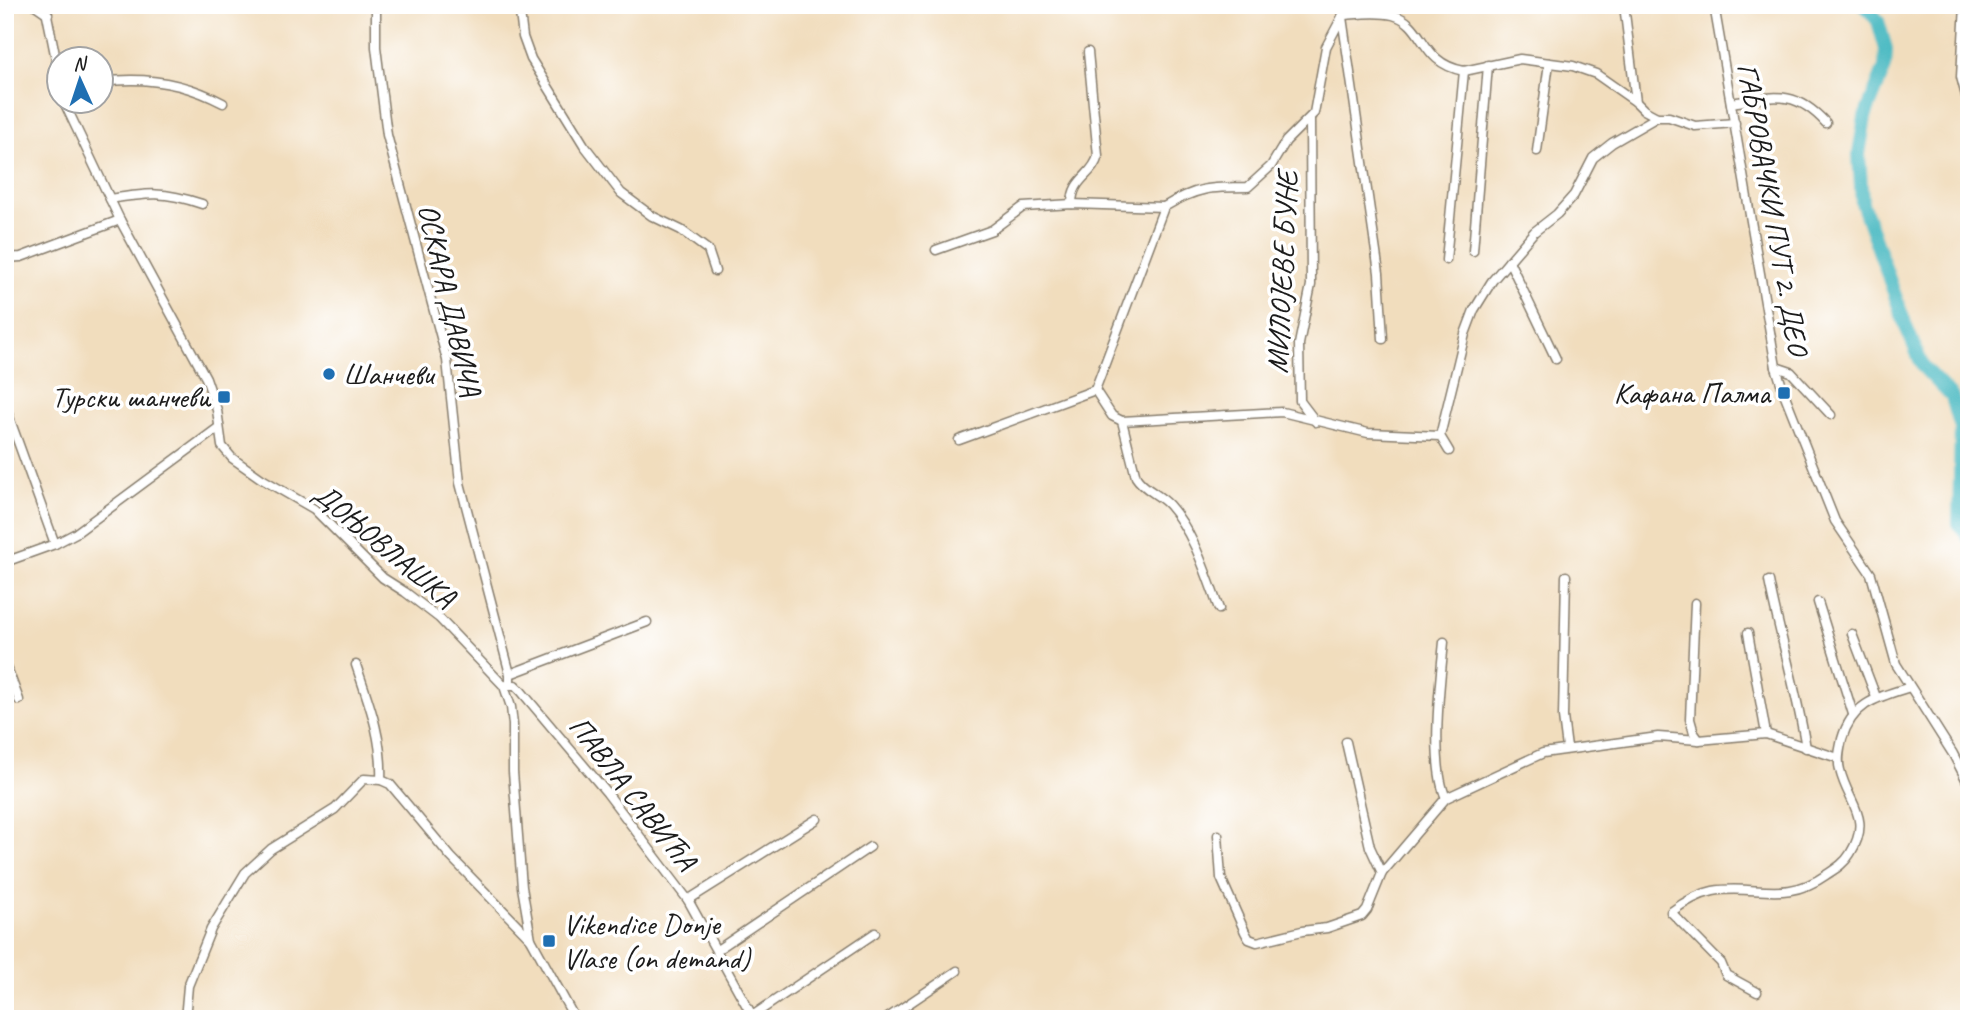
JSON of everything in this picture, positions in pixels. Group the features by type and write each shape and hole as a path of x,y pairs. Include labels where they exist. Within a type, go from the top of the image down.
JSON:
{"street":[{"path":"36,5 47,10 54,46"},
{"name":"ОСКАРА ДАВИЧА","path":"376,5 376,47 387,135 447,360 460,483 510,674 507,685"},
{"path":"519,5 523,37 531,59 584,145 621,193 652,216 681,230 708,250 715,271"},
{"path":"1624,5 1636,102"},
{"name":"ГАБРОВАЧКИ ПУТ 2. ДЕО","path":"1714,5 1776,367 1784,393 1835,521 1871,574 1896,664 1953,754 1969,785"},
{"path":"1965,5 1961,77 1969,107"},
{"path":"1383,339 1379,273 1341,14 1386,14 1401,18 1415,30 1432,57 1450,68 1464,71 1520,59 1573,65 1589,70 1657,117 1669,117 1695,126 1735,123"},
{"name":"МИЛОЈЕВЕ БУНЕ","path":"1164,207 1185,194 1208,187 1248,187 1271,166 1286,141 1314,113 1326,47 1341,14"},
{"path":"1072,204 1076,185 1097,164 1098,156 1088,52"},
{"path":"1536,151 1549,63"},
{"path":"1473,251 1488,65"},
{"path":"1446,260 1464,71"},
{"path":"116,81 168,81 204,93 223,103"},
{"path":"1731,103 1784,96 1814,110 1826,123"},
{"name":"ДОЊОВЛАШКА","path":"71,116 120,220 206,377 217,410 222,446 232,458 262,479 314,509 383,578 439,618 507,685 513,725 513,772 522,887 531,939 575,1019"},
{"path":"1449,451 1440,436 1465,334 1474,310 1492,281 1534,232 1557,214 1574,195 1593,158 1612,143 1657,117"},
{"name":"МИЛОЈЕВЕ БУНЕ","path":"1310,119 1311,285 1298,344 1300,401 1316,422"},
{"path":"110,199 146,193 174,195 202,204"},
{"path":"936,250 992,230 1023,207 1072,204 1164,207 1096,390 959,440"},
{"path":"5,258 21,257 120,220"},
{"path":"1509,261 1556,359"},
{"path":"1776,367 1791,372 1831,415"},
{"path":"1096,390 1112,416 1122,421 1282,412 1368,433 1440,436"},
{"path":"5,406 55,544"},
{"path":"1122,421 1136,477 1141,485 1168,503 1185,526 1219,609"},
{"path":"5,562 55,544 102,515 218,428"},
{"path":"1566,576 1563,717 1567,748"},
{"path":"1769,581 1798,698 1806,748"},
{"path":"1818,602 1853,714"},
{"path":"1695,603 1690,719 1699,740"},
{"path":"510,674 647,622"},
{"path":"1748,633 1766,734"},
{"path":"1852,634 1877,697"},
{"path":"1444,642 1440,679 1438,774 1446,798"},
{"path":"5,662 19,700"},
{"path":"356,665 379,740 381,780"},
{"name":"ПАВЛА САВИЋА","path":"507,685 515,685 521,691 607,793 688,900 753,1017"},
{"path":"1757,992 1726,975 1721,963 1671,912 1702,894 1716,890 1771,893 1811,886 1844,863 1856,841 1860,822 1859,813 1840,772 1838,758 1844,732 1853,714 1877,697 1910,687"},
{"path":"1218,835 1221,878 1245,932 1249,939 1257,942 1302,930 1327,928 1362,916 1382,873 1446,798 1543,753 1658,737 1699,740 1766,734 1838,758"},
{"path":"1346,742 1370,847 1382,873"},
{"path":"185,1019 188,986 211,929 245,873 271,849 335,809 365,779 381,780 390,784 451,857 531,939"},
{"path":"688,900 817,819"},
{"path":"717,950 870,847"},
{"path":"753,1017 875,933"},
{"path":"886,1019 957,971"}],"waterway":[{"path":"1865,5 1878,21 1886,49 1885,67 1865,117 1859,154 1862,203 1923,367 1952,397 1961,428 1959,523 1969,538"}],"place":[{"name":"Шанчеви","path":"329,374"},
{"name":"Кафана Палма","path":"1784,393"},
{"name":"Турски шанчеви","path":"224,397"},
{"name":"Vikendice Donje Vlase (on demand)","path":"549,941"}]}
